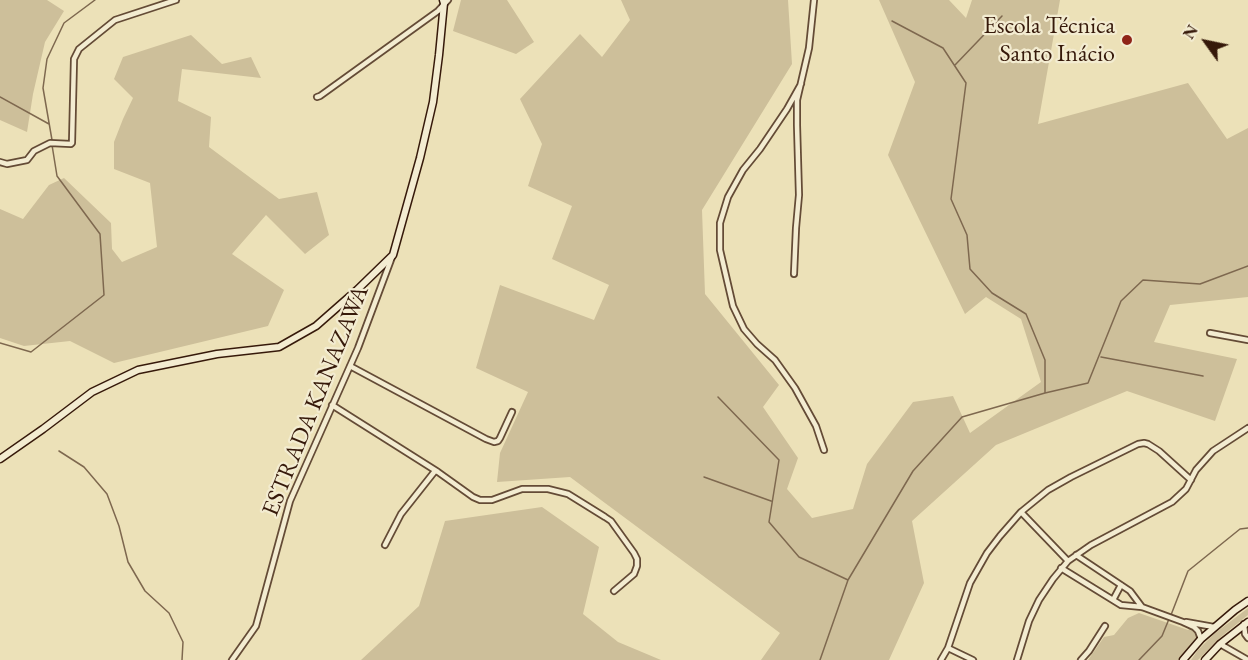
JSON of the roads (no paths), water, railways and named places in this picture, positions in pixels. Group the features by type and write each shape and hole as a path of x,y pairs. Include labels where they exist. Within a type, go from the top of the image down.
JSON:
{"main road":[{"path":"0,459 92,392 138,370 216,354 279,346 316,326 393,255 420,158 432,102 445,1"},
{"path":"1183,660 1214,627 1248,602"},
{"path":"1205,660 1220,644 1246,623"},
{"path":"1188,660 1189,652"}],"street":[{"path":"0,162 7,164 27,160 34,151 50,143 71,144 74,59 79,49 115,20 176,0"},
{"path":"794,274 799,181 797,108 809,48 813,0"},
{"path":"317,96 422,23 438,11 445,1"},
{"path":"801,84 780,119 743,170 728,197 720,224 720,250 733,306 744,329 775,360 795,388 816,426 824,450"},
{"name":"ESTRADA KANAZAWA","path":"232,660 256,626 290,501 351,366 393,255"},
{"path":"1210,333 1248,340"},
{"path":"351,366 486,439 498,441 512,412"},
{"path":"332,405 480,500 492,500 522,489 548,489 568,494 605,517 611,521 637,559 634,574 614,591"},
{"path":"1017,660 1033,611 1061,568 1091,544 1172,502 1186,489 1196,470 1213,451 1248,428"},
{"path":"941,660 948,648 963,601 975,573 993,544 1021,512 1037,498 1059,483 1144,442 1154,447 1191,480"},
{"path":"385,545 401,514 435,471"},
{"path":"1021,512 1068,561"},
{"path":"1076,555 1130,591 1142,607"},
{"path":"1061,568 1121,604 1142,607 1183,621 1214,627"},
{"path":"1113,600 1121,585"},
{"path":"1183,621 1194,627 1201,639"},
{"path":"1246,623 1245,634 1248,638"},
{"path":"1081,660 1105,626"},
{"path":"1220,644 1248,660"},
{"path":"948,648 973,660"}],"waterway":[{"path":"52,140 43,88 47,59 64,23 95,0"},
{"path":"955,65 1002,16"},
{"path":"892,21 943,48 966,83 951,199 967,235 970,269 992,293 1026,314 1045,360 1045,393"},
{"path":"0,97 49,124"},
{"path":"0,343 31,352 104,295 100,234 57,176 52,145"},
{"path":"820,660 848,580 913,471 962,417 1088,383 1121,301 1143,280 1200,284 1248,266"},
{"path":"1101,357 1203,376"},
{"path":"718,397 779,460 769,522 799,557 848,580"},
{"path":"59,451 84,467 107,494 119,526 128,562 145,591 169,613 183,642 182,660"},
{"path":"704,477 771,501"},
{"path":"1171,615 1188,571 1240,529 1248,528"},
{"path":"1139,660 1162,636 1169,619"}],"place":[{"name":"Escola Técnica Santo Inácio","path":"1127,40"}]}
